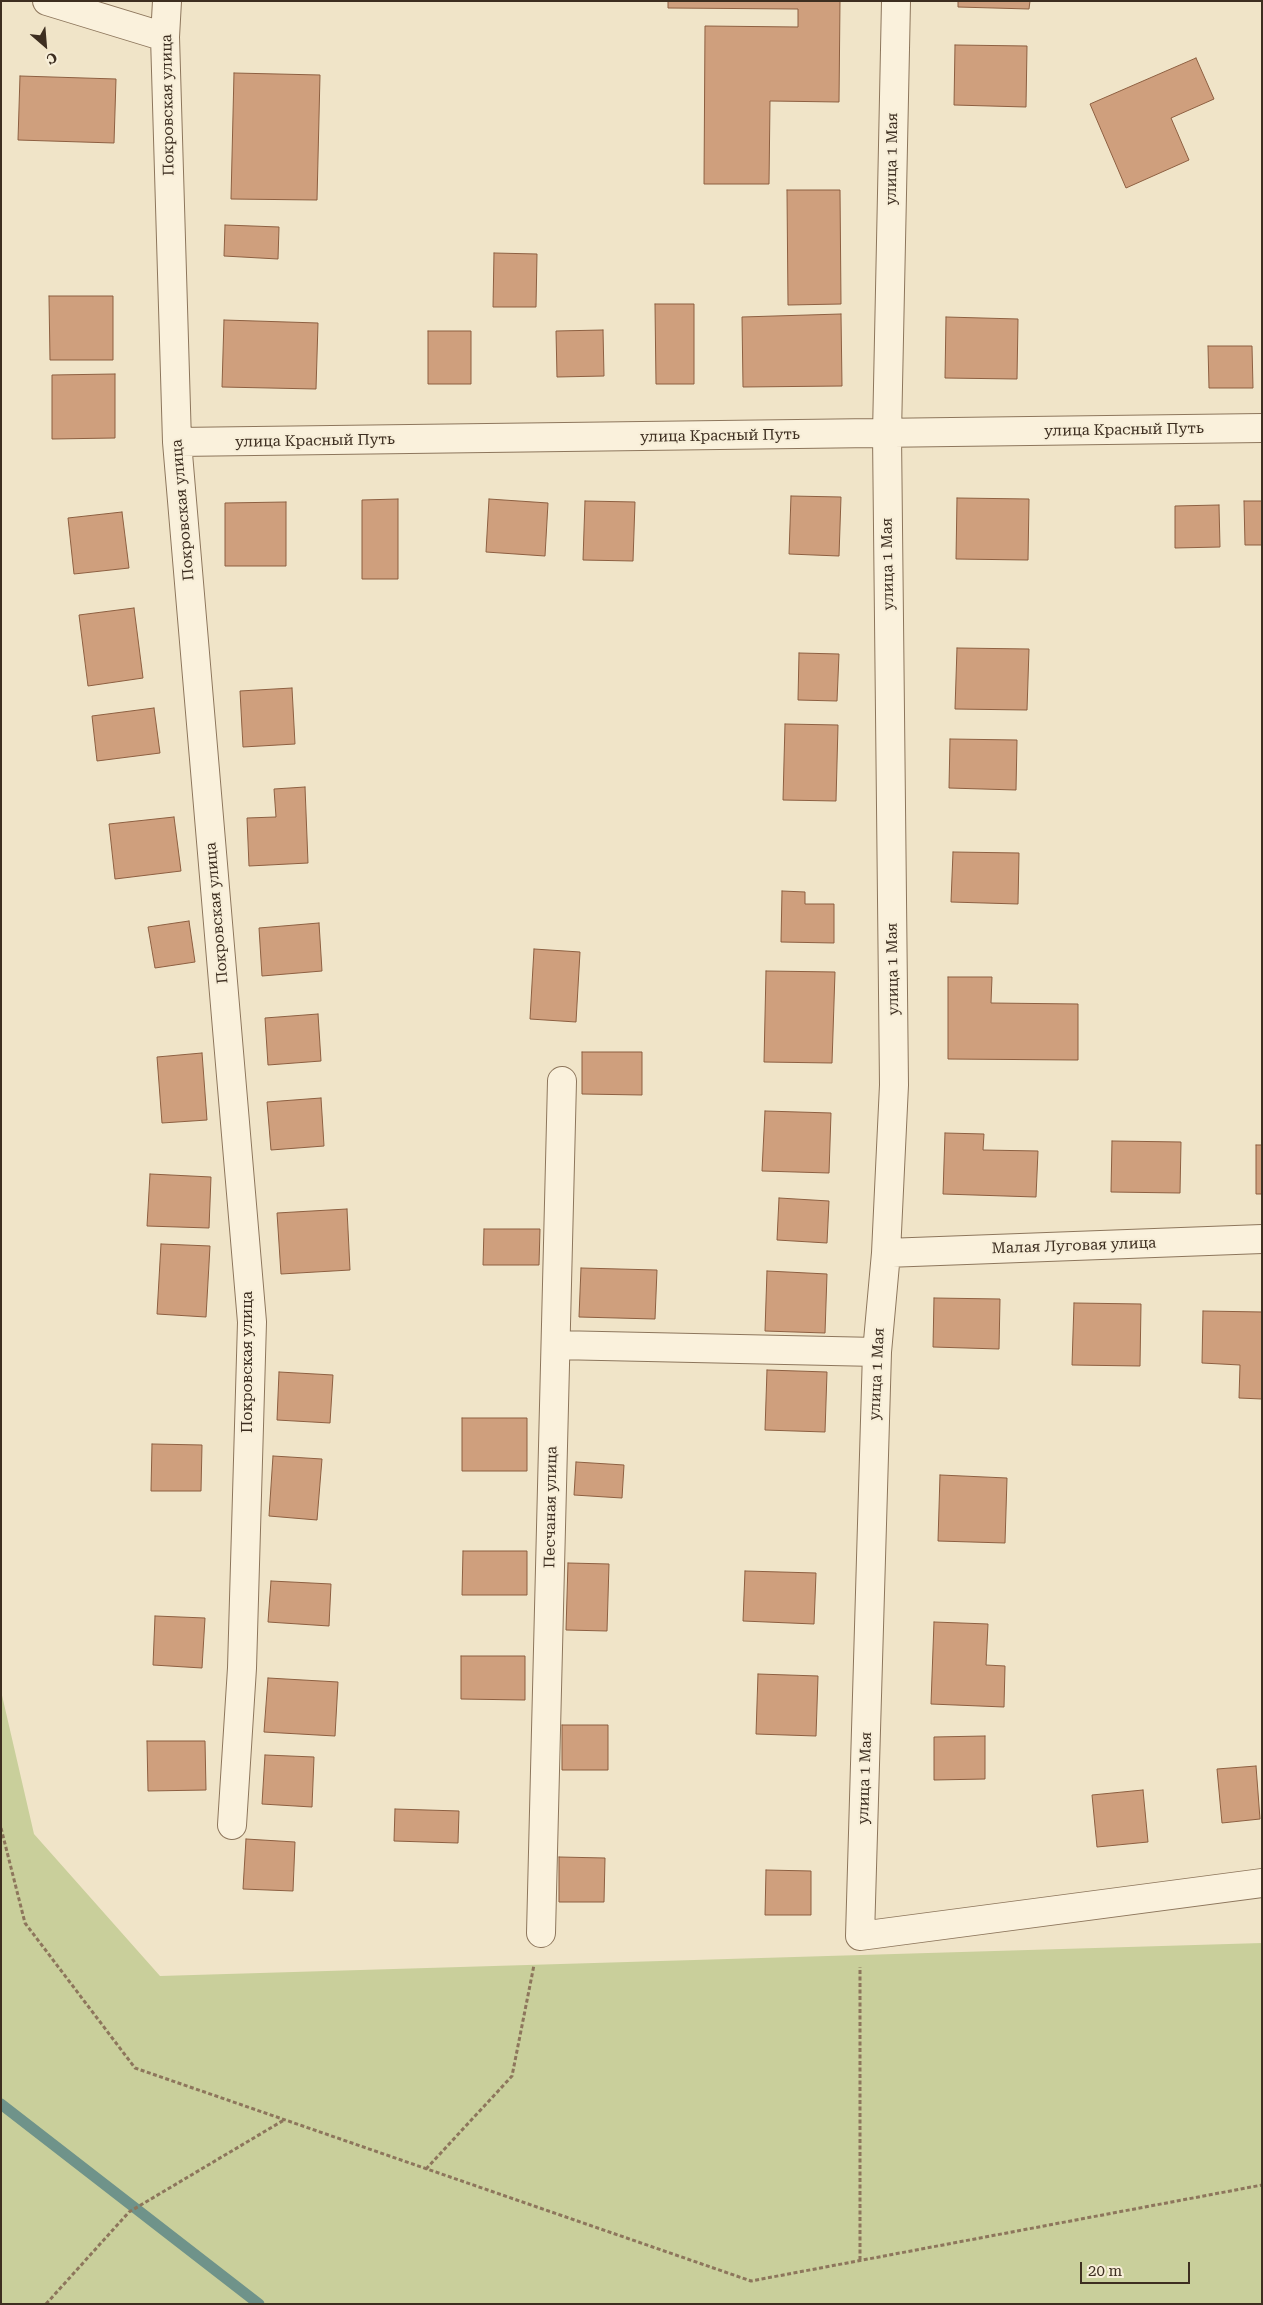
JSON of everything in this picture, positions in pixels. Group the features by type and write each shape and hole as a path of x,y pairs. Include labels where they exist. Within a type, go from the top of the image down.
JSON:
{"street":[{"path":"47,1 165,37"},
{"name":"Покровская улица","path":"167,1 165,37 177,442 252,1322 242,1668 232,1825"},
{"name":"улица 1 Мая","path":"860,1936 876,1352 886,1253 894,1086 887,434 896,1"},
{"name":"улица Красный Путь","path":"177,442 1262,428"},
{"name":"Песчаная улица","path":"541,1933 562,1081"},
{"name":"Малая Луговая улица","path":"886,1253 1262,1239"},
{"path":"556,1345 876,1352"},
{"path":"860,1936 1262,1883"}],"path":[{"path":"1,1828 25,1923 134,2068 751,2280 1262,2185"},
{"path":"426,2169 512,2076 541,1933"},
{"path":"860,1936 860,2260"},
{"path":"46,2304 129,2212 284,2119"}],"green space":[{"path":"1,1691 34,1834 160,1976 1262,1943 1262,2304 1,2304"}],"building":[{"path":"668,1 840,1 839,102 770,101 769,184 704,184 705,26 798,27 798,9 668,8"},
{"path":"958,1 1030,1 1029,9 958,7"},
{"path":"955,45 1027,46 1026,107 954,105"},
{"path":"1196,58 1214,99 1171,118 1189,160 1126,188 1090,104"},
{"path":"234,73 320,75 317,200 231,199"},
{"path":"20,76 116,79 114,143 18,140"},
{"path":"787,190 840,190 841,304 788,305"},
{"path":"225,225 279,227 278,259 224,256"},
{"path":"494,253 537,254 536,307 493,307"},
{"path":"49,296 113,296 113,360 50,360"},
{"path":"655,304 694,304 694,384 656,384"},
{"path":"841,314 842,386 743,387 742,317"},
{"path":"946,317 1018,319 1017,379 945,378"},
{"path":"224,320 318,323 316,389 222,387"},
{"path":"603,330 604,376 557,377 556,331"},
{"path":"428,331 471,331 471,384 428,384"},
{"path":"1208,346 1252,346 1253,388 1209,388"},
{"path":"115,374 115,438 52,439 52,375"},
{"path":"791,496 841,497 839,556 789,554"},
{"path":"957,498 1029,499 1028,560 956,559"},
{"path":"398,499 398,579 362,579 362,500"},
{"path":"489,499 548,503 545,556 486,552"},
{"path":"585,501 635,502 633,561 583,560"},
{"path":"1244,501 1262,501 1262,545 1245,545"},
{"path":"286,502 286,566 225,566 225,503"},
{"path":"1219,505 1220,547 1175,548 1175,506"},
{"path":"122,512 129,568 74,574 68,518"},
{"path":"134,608 143,678 88,686 79,615"},
{"path":"957,648 1029,649 1027,710 955,709"},
{"path":"799,653 839,654 837,701 798,700"},
{"path":"292,688 295,744 243,747 240,691"},
{"path":"154,708 160,753 97,761 92,716"},
{"path":"785,724 838,725 836,801 783,800"},
{"path":"950,739 1017,740 1016,790 949,788"},
{"path":"305,787 308,863 249,866 247,818 276,817 274,789"},
{"path":"174,817 181,871 115,879 109,824"},
{"path":"953,852 1019,853 1018,904 951,902"},
{"path":"782,891 805,892 805,904 834,904 834,943 781,942"},
{"path":"189,921 195,962 155,968 148,927"},
{"path":"319,923 322,971 262,976 259,928"},
{"path":"534,949 580,952 576,1022 530,1019"},
{"path":"766,971 835,972 832,1063 764,1062"},
{"path":"948,977 992,977 991,1003 1078,1004 1078,1060 948,1059"},
{"path":"318,1014 321,1061 268,1065 265,1018"},
{"path":"582,1052 642,1052 642,1095 582,1094"},
{"path":"202,1053 207,1120 162,1123 157,1057"},
{"path":"321,1098 324,1146 271,1150 267,1102"},
{"path":"765,1111 831,1113 829,1173 762,1171"},
{"path":"945,1133 984,1134 983,1150 1038,1151 1036,1197 943,1194"},
{"path":"1112,1141 1181,1142 1180,1193 1111,1192"},
{"path":"1256,1145 1262,1145 1262,1194 1256,1194"},
{"path":"150,1174 211,1177 209,1228 147,1226"},
{"path":"779,1198 829,1201 827,1243 777,1240"},
{"path":"347,1209 350,1270 281,1274 277,1213"},
{"path":"484,1229 540,1229 539,1265 483,1265"},
{"path":"161,1244 210,1246 206,1317 157,1314"},
{"path":"581,1268 657,1270 655,1319 579,1317"},
{"path":"767,1271 827,1274 825,1333 765,1331"},
{"path":"934,1298 1000,1299 999,1349 933,1347"},
{"path":"1074,1303 1141,1304 1140,1366 1072,1365"},
{"path":"1203,1311 1262,1312 1262,1399 1239,1398 1240,1365 1202,1363"},
{"path":"767,1370 827,1372 825,1432 765,1430"},
{"path":"279,1372 333,1375 330,1423 277,1420"},
{"path":"462,1418 527,1418 527,1471 462,1471"},
{"path":"152,1444 202,1445 201,1491 151,1491"},
{"path":"273,1456 322,1459 317,1520 269,1516"},
{"path":"576,1462 624,1465 622,1498 574,1495"},
{"path":"940,1475 1007,1478 1005,1543 938,1541"},
{"path":"463,1551 527,1551 527,1595 462,1595"},
{"path":"568,1563 609,1564 607,1631 566,1630"},
{"path":"745,1571 816,1573 814,1624 743,1621"},
{"path":"271,1581 331,1584 329,1626 268,1622"},
{"path":"155,1616 205,1618 202,1668 153,1665"},
{"path":"934,1622 988,1624 986,1665 1005,1666 1004,1707 931,1704"},
{"path":"461,1656 525,1656 525,1700 461,1699"},
{"path":"758,1674 818,1676 816,1736 756,1734"},
{"path":"268,1678 338,1682 335,1736 264,1732"},
{"path":"562,1725 608,1725 608,1770 562,1770"},
{"path":"985,1736 985,1779 934,1780 934,1737"},
{"path":"147,1741 205,1741 206,1790 148,1791"},
{"path":"265,1755 314,1757 312,1807 262,1804"},
{"path":"1256,1766 1260,1819 1222,1823 1217,1769"},
{"path":"1143,1790 1148,1842 1097,1847 1092,1795"},
{"path":"395,1809 459,1811 458,1843 394,1841"},
{"path":"246,1839 295,1842 293,1891 243,1889"},
{"path":"559,1857 605,1858 604,1902 559,1902"},
{"path":"766,1870 811,1871 811,1915 765,1915"}],"waterway":[{"path":"1,2104 259,2304"}]}
